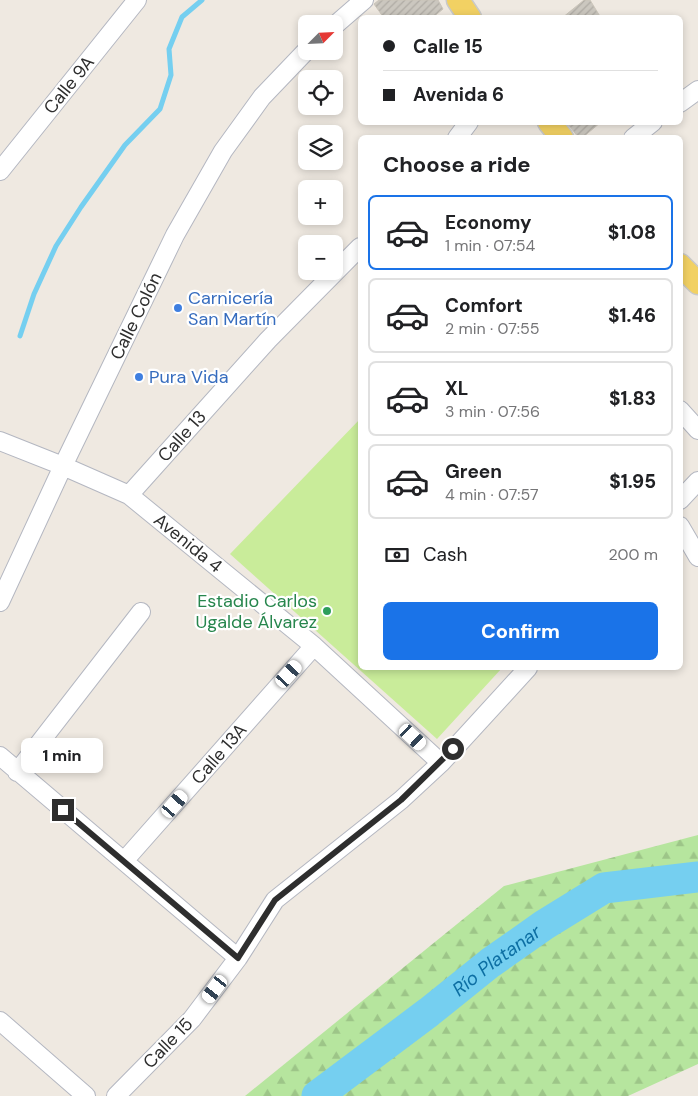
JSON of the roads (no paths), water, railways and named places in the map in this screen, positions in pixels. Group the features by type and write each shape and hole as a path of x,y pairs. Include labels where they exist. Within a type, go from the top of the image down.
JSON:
{"main road":[{"path":"458,0 468,15"},
{"path":"551,125 560,135"},
{"path":"683,268 698,283"}],"street":[{"name":"Calle 9A","path":"0,171 137,0"},
{"path":"343,18 364,0"},
{"name":"Calle Colón","path":"0,602 63,466 175,235 223,151 262,97 298,59"},
{"path":"683,101 698,90"},
{"path":"458,135 467,125"},
{"path":"637,135 650,125"},
{"name":"Calle 13","path":"129,495 268,340 358,249"},
{"path":"683,413 698,430"},
{"name":"Avenida 4","path":"0,441 129,495 314,646 441,763"},
{"path":"683,498 696,487"},
{"path":"683,531 698,557"},
{"path":"17,772 141,612"},
{"name":"Calle 13A","path":"124,862 314,646"},
{"name":"Calle 15","path":"116,1096 192,1019 238,958 275,900 401,800 441,763 526,670"},
{"path":"0,756 238,958"},
{"path":"0,1021 86,1096"}],"waterway":[{"path":"20,336 34,294 56,246 125,145 160,109 171,75 169,49 182,17 202,0"},
{"name":"Río Platanar","path":"317,1096 429,1012 490,963 544,925 604,888 698,877"}],"place":[{"name":"Carnicería San Martín","path":"178,308"},
{"name":"Pura Vida","path":"139,377"},
{"name":"Estadio Carlos Ugalde Álvarez","path":"327,611"}]}
